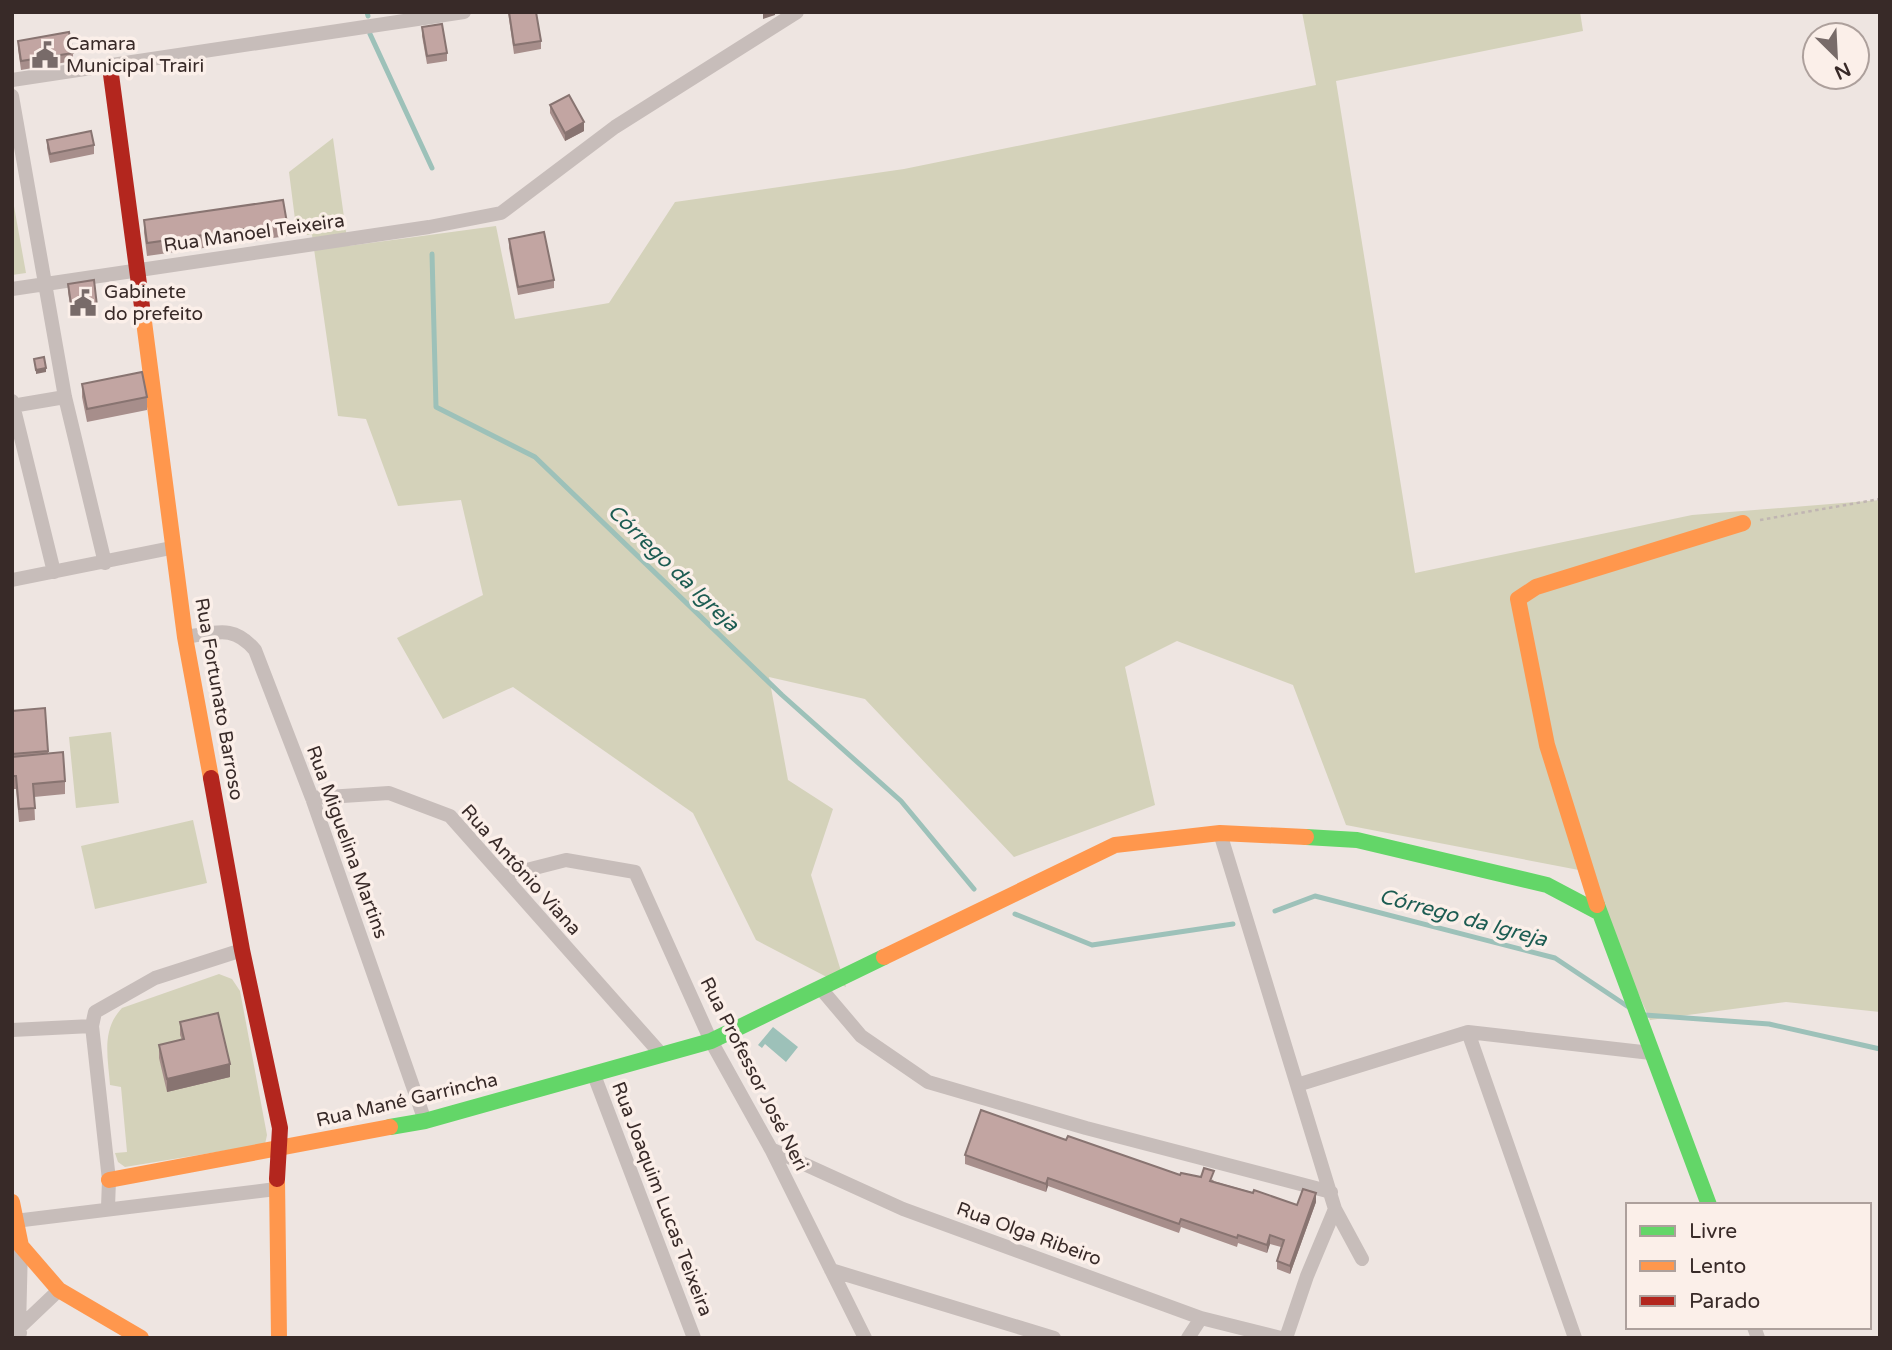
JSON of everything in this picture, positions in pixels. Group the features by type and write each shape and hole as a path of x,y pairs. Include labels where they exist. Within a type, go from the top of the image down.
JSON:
{"street":[{"path":"12,80 464,12"},
{"name":"Rua Manoel Teixeira","path":"12,289 416,229 501,213 615,127 797,12"},
{"name":"Rua Fortunato Barroso","path":"110,67 171,548 185,637 242,950 280,1128 276,1189 279,1338"},
{"path":"12,96 65,397 105,563"},
{"path":"54,572 13,404 65,397"},
{"path":"1708,1203 1600,913 1547,745 1518,600 1536,587 1743,523"},
{"path":"12,580 171,548"},
{"name":"Rua Miguelina Martins","path":"185,637 226,631 242,635 254,650 312,798 425,1121"},
{"name":"Rua Antônio Viana","path":"312,798 389,793 450,816 660,1054"},
{"path":"1220,833 1335,1209 1362,1259"},
{"name":"Rua Mané Garrincha","path":"109,1180 278,1151 425,1121 711,1041 822,990 935,930 1115,845 1220,833 1357,840 1547,885 1600,913"},
{"name":"Rua Professor José Neri","path":"503,876 566,860 635,872 711,1041 771,1149 865,1338"},
{"path":"108,1207 109,1180 92,1026 95,1012 155,978 242,950"},
{"path":"822,990 861,1036 928,1082 1086,1128 1331,1192"},
{"path":"12,1030 92,1026"},
{"path":"1297,1085 1468,1032 1651,1053"},
{"path":"1468,1032 1575,1338"},
{"name":"Rua Joaquim Lucas Teixeira","path":"594,1074 694,1338"},
{"name":"Rua Olga Ribeiro","path":"771,1149 903,1209 1201,1318 1284,1338"},
{"path":"14,1221 108,1207 276,1189"},
{"path":"12,1201 21,1246 20,1333"},
{"path":"1284,1338 1335,1209"},
{"path":"21,1246 59,1290 141,1338"},
{"path":"831,1270 1054,1338"},
{"path":"20,1333 59,1290"},
{"path":"1188,1338 1201,1318"}],"path":[{"path":"1743,523 1880,499"}],"shaded area":[{"path":"1302,12 1580,12 1583,31 1336,81 1415,573 1692,515 1880,500 1880,1012 1786,1002 1650,1020 1584,871 1346,825 1293,685 1177,641 1125,667 1155,805 1014,857 865,699 769,677 788,780 833,809 811,875 846,987 756,940 693,813 513,687 443,719 397,638 483,595 461,500 398,506 366,419 338,416 312,235 297,235 289,172 333,138 348,246 496,226 515,319 609,303 675,202 904,169 1316,85"},
{"path":"12,195 26,273 12,275"},
{"path":"111,732 119,803 76,808 69,737"},
{"path":"193,820 207,883 95,909 81,846"},
{"path":"219,974 232,979 240,991 267,1135 265,1144 125,1167 118,1162 115,1153 127,1152 121,1087 110,1085 107,1054 108,1035 115,1016 122,1008"}],"water":[{"path":"773,1027 798,1047 786,1062 765,1044 762,1048 758,1045"}],"building":[{"path":"509,12 536,12 541,41 514,45"},
{"path":"442,24 447,53 427,56 422,27"},
{"path":"69,32 73,53 21,61 18,41"},
{"path":"569,95 584,122 565,133 550,105"},
{"path":"91,131 94,145 50,154 47,140"},
{"path":"283,200 287,223 147,243 144,220"},
{"path":"544,232 554,280 518,287 509,239"},
{"name":"Gabinete do prefeito","path":"94,280 97,306 72,310 68,284"},
{"path":"44,357 46,368 36,370 34,359"},
{"path":"142,372 147,397 87,409 82,384"},
{"path":"45,708 48,751 12,754 12,711"},
{"path":"63,752 65,781 33,784 35,808 19,809 16,776 12,776 12,757"},
{"path":"218,1013 230,1064 167,1079 159,1045 184,1039 180,1022"},
{"path":"981,1110 1066,1140 1068,1136 1180,1175 1201,1177 1204,1168 1214,1171 1210,1181 1253,1193 1254,1190 1297,1205 1303,1189 1316,1193 1290,1266 1277,1261 1284,1240 1270,1235 1267,1245 1181,1219 1179,1224 1048,1178 1046,1184 965,1155"}],"waterway":[{"name":"Córrego da Igreja","path":"367,12 368,16"},
{"name":"Córrego da Igreja","path":"370,34 432,168"},
{"name":"Córrego da Igreja","path":"432,254 436,407 535,457 782,695 901,801 974,889"},
{"name":"Córrego da Igreja","path":"1275,911 1315,896 1555,958 1627,1006"},
{"name":"Córrego da Igreja","path":"1015,914 1092,945 1233,924"},
{"name":"Córrego da Igreja","path":"1645,1015 1769,1024 1880,1049"}],"traffic: fast":[{"path":"1306,837 1357,840 1547,885 1600,913"},
{"path":"1597,905 1708,1203"},
{"path":"390,1127 425,1121 711,1041 884,957"}],"traffic: slow":[{"path":"143,314 185,637 211,778"},
{"path":"1597,905 1547,745 1518,599 1536,587 1743,523"},
{"path":"884,957 1115,845 1220,833 1306,837"},
{"path":"109,1180 390,1127"},
{"path":"277,1179 279,1338"},
{"path":"12,1202 21,1246 59,1290 141,1338"}],"traffic: jam":[{"path":"110,67 143,314"},
{"path":"211,778 242,950 280,1128 277,1179"}],"place":[{"name":"Camara Municipal Trairi","path":"45,55"},
{"name":"Gabinete do prefeito","path":"83,303"}]}
